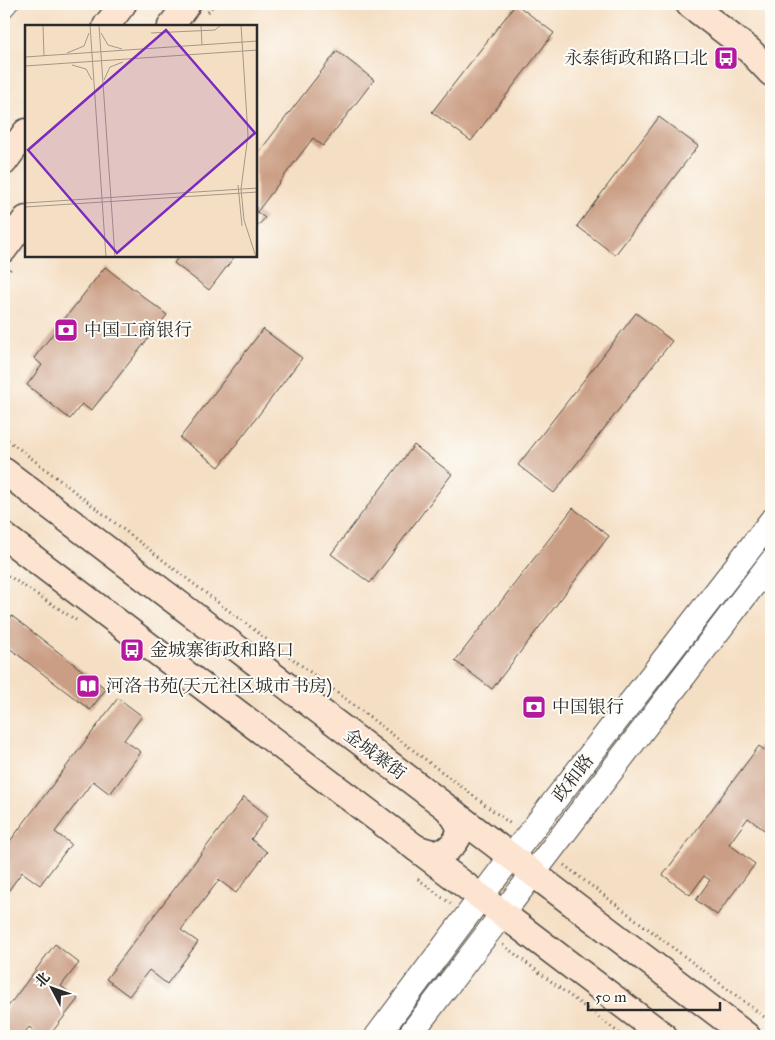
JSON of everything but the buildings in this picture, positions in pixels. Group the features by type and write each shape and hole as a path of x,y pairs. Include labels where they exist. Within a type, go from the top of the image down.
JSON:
{"main road":[{"path":"107,25 123,4"},
{"path":"172,25 188,4"},
{"path":"689,4 749,50 771,73"},
{"path":"715,4 771,49"},
{"path":"4,162 25,133"},
{"path":"4,249 25,220"},
{"name":"金城寨街","path":"4,471 747,1036"},
{"path":"4,536 664,1036"},
{"path":"416,848 435,853 442,852 449,848 457,839 460,831 458,824 448,809"}],"street":[{"name":"政和路","path":"377,1036 511,857 771,521"},
{"name":"政和路","path":"408,1036 771,562"}],"lane":[{"path":"4,16 14,4"}],"path":[{"path":"4,437 198,588 527,837"},
{"path":"548,853 771,1022"}],"place":[{"name":"永泰街政和路口北","path":"726,58"},
{"name":"中国工商银行","path":"66,330"},
{"name":"金城寨街政和路口","path":"132,650"},
{"name":"河洛书苑(天元社区城市书房)","path":"88,686"},
{"name":"中国银行","path":"534,707"}]}
